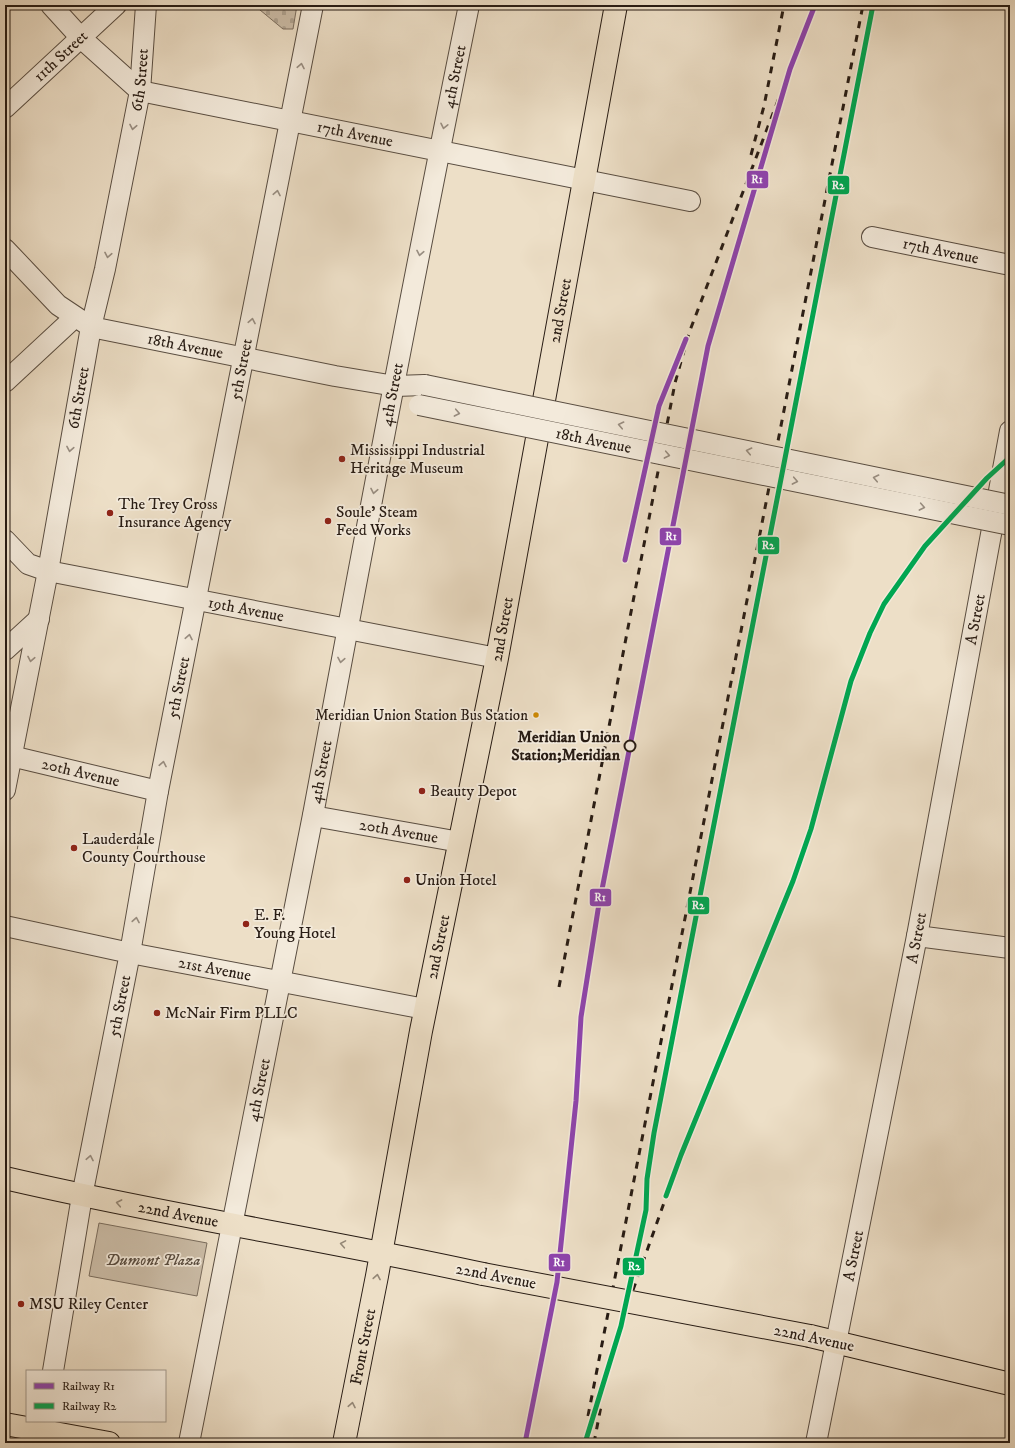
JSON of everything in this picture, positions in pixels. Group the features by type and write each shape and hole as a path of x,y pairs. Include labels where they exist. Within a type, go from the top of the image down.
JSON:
{"main road":[{"name":"2nd Street","path":"381,1252 425,1009 497,658 616,5"},
{"name":"22nd Avenue","path":"5,1178 82,1196 381,1252 483,1274 810,1336 1010,1384"},
{"name":"Front Street","path":"344,1443 381,1252"},
{"path":"5,1424 109,1443"}],"street":[{"path":"51,5 81,38 140,91"},
{"name":"11th Street","path":"5,108 116,5"},
{"name":"6th Street","path":"5,790 8,753 48,571 83,322 105,269 140,91 146,5"},
{"name":"5th Street","path":"53,1370 82,1196 130,953 158,791 313,5"},
{"name":"4th Street","path":"189,1443 230,1224 313,816 347,629 395,386 439,151 469,5"},
{"name":"17th Avenue","path":"140,91 690,201"},
{"name":"17th Avenue","path":"872,237 1010,265"},
{"name":"18th Avenue","path":"5,249 58,305 83,322 244,359 395,386 425,385 1010,505"},
{"path":"5,382 83,322"},
{"name":"18th Avenue","path":"395,386 419,405 1010,525"},
{"name":"A Street","path":"816,1443 917,936 1010,431"},
{"name":"19th Avenue","path":"5,540 28,564 48,571 196,601 497,658"},
{"path":"5,650 38,619"},
{"name":"20th Avenue","path":"8,753 158,791"},
{"name":"20th Avenue","path":"313,816 460,842"},
{"name":"21st Avenue","path":"5,926 130,953 425,1009"},
{"path":"917,936 1010,948"}],"green space":[{"path":"254,5 297,5 293,29 283,29"},
{"name":"Dumont Plaza","path":"99,1223 207,1243 197,1296 89,1276"}],"railway":[{"path":"751,155 764,106 784,5"},
{"path":"588,1416 863,5"},
{"path":"585,1443 621,1326 646,1210 647,1179 654,1133 873,5"},
{"path":"559,987 675,383 689,333 790,69"},
{"path":"625,560 659,406 676,365"},
{"path":"633,1290 681,1155 793,881 811,829 851,681 870,633 884,604 925,546 987,478 1010,457"},
{"path":"594,1443 601,1406"}],"rail line":[{"name":"R1","path":"525,1443 557,1282 576,1101 581,1017 598,910 708,346 790,69 815,5"},
{"name":"R2","path":"585,1443 621,1326 646,1210 647,1179 654,1133 873,5"},
{"name":"R1","path":"625,560 659,406 686,339"},
{"name":"R2","path":"666,1196 681,1155 793,881 811,829 851,681 870,633 884,604 925,546 987,478 1010,457"}],"place":[{"name":"Mississippi Industrial Heritage Museum","path":"342,459"},
{"name":"The Trey Cross Insurance Agency","path":"110,513"},
{"name":"Soule’ Steam Feed Works","path":"328,521"},
{"name":"Meridian Union Station Bus Station","path":"536,715"},
{"name":"Meridian Union Station;Meridian","path":"630,746"},
{"name":"Beauty Depot","path":"422,791"},
{"name":"Lauderdale County Courthouse","path":"74,848"},
{"name":"Union Hotel","path":"407,880"},
{"name":"E. F. Young Hotel","path":"246,924"},
{"name":"McNair Firm PLLC","path":"157,1013"},
{"name":"MSU Riley Center","path":"21,1304"}]}
